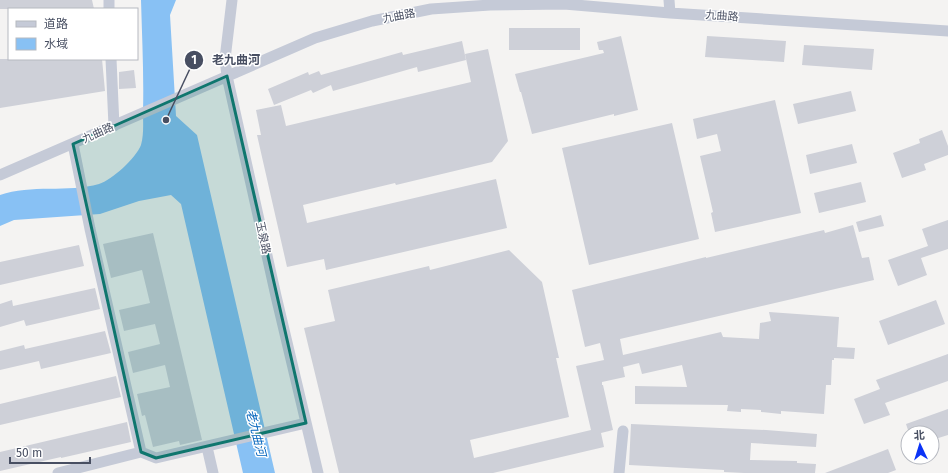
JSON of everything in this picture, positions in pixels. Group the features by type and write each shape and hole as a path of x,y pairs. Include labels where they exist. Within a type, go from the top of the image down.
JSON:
{"street":[{"name":"玉泉路","path":"232,0 225,59 227,76 276,296 318,473"},
{"path":"669,0 670,13"},
{"name":"九曲路","path":"0,175 315,38 372,21 431,10 490,5 564,4 670,13 948,31"},
{"path":"111,60 114,126"},
{"path":"73,144 90,229 141,452"},
{"path":"58,473 141,452 156,458 306,423"},
{"path":"619,473 623,431"},
{"path":"207,447 213,473"}],"highlighted area":[{"path":"227,76 306,423 156,458 141,452 73,144"}],"water":[{"path":"141,0 176,0 170,15 176,116 197,135 275,473 243,473 181,204 171,195 139,201 100,214 14,220 0,226 0,195 24,190 75,188 99,184 117,173 129,162 138,150 142,141 143,128"}],"building":[{"path":"0,0 92,0 94,8 8,8 0,9"},
{"path":"509,28 580,28 580,50 509,50"},
{"path":"621,36 638,110 614,116 614,114 532,134 515,74 604,53 603,50 599,50 597,42"},
{"path":"707,36 786,41 784,62 705,57"},
{"path":"462,41 466,60 418,72 417,67 333,91 331,85 313,93 311,90 274,105 268,89 308,72 309,75 319,71 321,75 402,52 403,55"},
{"path":"804,45 874,49 872,70 802,65"},
{"path":"488,49 508,141 492,162 303,205 307,223 496,179 507,228 326,270 324,259 287,267 257,135 261,135 256,110 281,105 286,126 471,82 465,54"},
{"path":"0,59 102,60 105,91 0,108"},
{"path":"134,70 136,88 119,89 119,72"},
{"path":"851,91 856,111 798,124 793,104"},
{"path":"775,100 801,213 715,232 711,213 713,212 700,156 721,151 717,134 697,139 693,119"},
{"path":"672,123 699,239 589,265 562,148"},
{"path":"942,130 948,146 948,155 924,164 926,170 902,178 893,153 920,143 919,139"},
{"path":"852,144 857,163 810,174 806,155"},
{"path":"861,182 866,202 819,213 814,193"},
{"path":"881,215 884,226 859,232 856,222"},
{"path":"948,220 948,249 921,258 927,275 898,286 888,260 928,246 922,229"},
{"path":"853,225 862,258 869,257 874,280 620,339 623,355 721,332 723,337 759,339 760,323 771,321 769,312 839,317 837,347 855,348 854,359 834,358 834,360 832,360 831,385 826,385 824,414 781,411 781,414 761,412 761,410 741,409 741,412 727,411 728,405 635,404 635,386 687,387 682,365 642,374 639,363 623,367 625,377 602,382 613,430 601,433 604,447 493,473 339,473 304,328 335,321 328,290 429,266 430,270 509,250 542,282 559,358 556,358 569,417 470,440 474,458 591,430 576,366 604,360 600,343 585,347 572,290 706,257 824,230 825,233"},
{"path":"153,233 202,440 180,445 179,441 153,447 145,415 142,416 137,394 170,387 165,365 133,373 128,352 160,344 155,324 124,331 119,310 150,303 142,270 111,278 103,244"},
{"path":"79,245 84,266 0,285 0,262"},
{"path":"95,288 100,309 26,326 24,320 0,327 0,304 12,300 13,306"},
{"path":"936,300 945,324 888,345 879,321"},
{"path":"105,331 111,353 41,369 39,361 0,370 0,351 24,345 25,349"},
{"path":"948,354 948,381 885,403 890,415 864,424 854,399 880,389 876,380"},
{"path":"116,376 121,397 0,425 0,404"},
{"path":"948,409 948,435 940,438 940,425 906,424"},
{"path":"127,422 131,442 0,471 0,452"},
{"path":"631,424 766,430 817,434 816,447 751,443 750,460 797,461 797,463 816,464 815,473 744,473 724,472 724,470 629,465"},
{"path":"888,449 896,470 888,473 825,473"}],"place":[{"name":"老九曲河","path":"166,120"}]}
